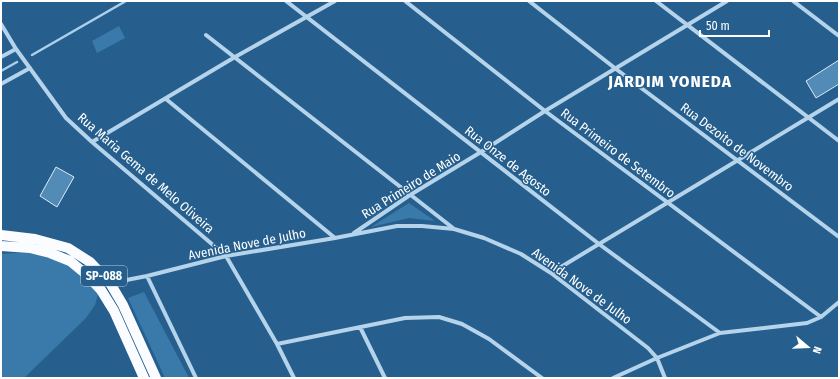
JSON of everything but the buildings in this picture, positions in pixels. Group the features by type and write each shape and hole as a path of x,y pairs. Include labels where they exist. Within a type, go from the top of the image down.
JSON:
{"main road":[{"name":"SP-088","path":"1,234 35,239 68,248 90,262 110,283 123,305 156,378"},
{"name":"SP-088","path":"1,246 30,248 50,253 70,261 87,275 101,290 114,311 144,378"}],"street":[{"name":"Rua Onze de Agosto","path":"286,1 599,244 720,333"},
{"path":"92,142 235,57 335,1"},
{"name":"Rua Primeiro de Setembro","path":"405,1 545,111 822,317"},
{"name":"Rua Dezoito de Novembro","path":"529,1 616,69 839,237"},
{"path":"656,1 839,141"},
{"name":"Rua Primeiro de Maio","path":"352,234 410,195 545,111 727,1"},
{"path":"793,1 839,36"},
{"name":"Rua Maria Gema de Melo Oliveira","path":"1,24 16,49 66,118 226,256 277,344 294,378"},
{"path":"206,34 454,229"},
{"path":"1,58 16,49"},
{"path":"1,84 30,68"},
{"path":"166,99 335,238"},
{"path":"550,273 839,99"},
{"name":"Avenida Nove de Julho","path":"110,283 147,276 226,256 397,226 422,226 454,229 484,238 521,254 550,273 648,348 657,358"},
{"path":"147,276 196,378"},
{"path":"613,378 657,358 720,333 808,323 822,317 839,302"},
{"path":"277,344 405,318 439,317 462,324 488,339 542,378"},
{"path":"360,326 385,378"},
{"path":"657,358 665,378"}],"shaded area":[{"path":"119,26 125,38 97,53 92,41"},
{"path":"409,203 435,221 409,218 371,227"},
{"path":"30,252 69,264 99,291 95,305 86,318 24,378 1,378 1,254"},
{"path":"144,292 189,378 165,378 128,298"}],"waterway":[{"path":"32,55 126,1"},
{"path":"1,71 17,62"}],"district":[{"name":"JARDIM YONEDA","path":"670,81"}]}
